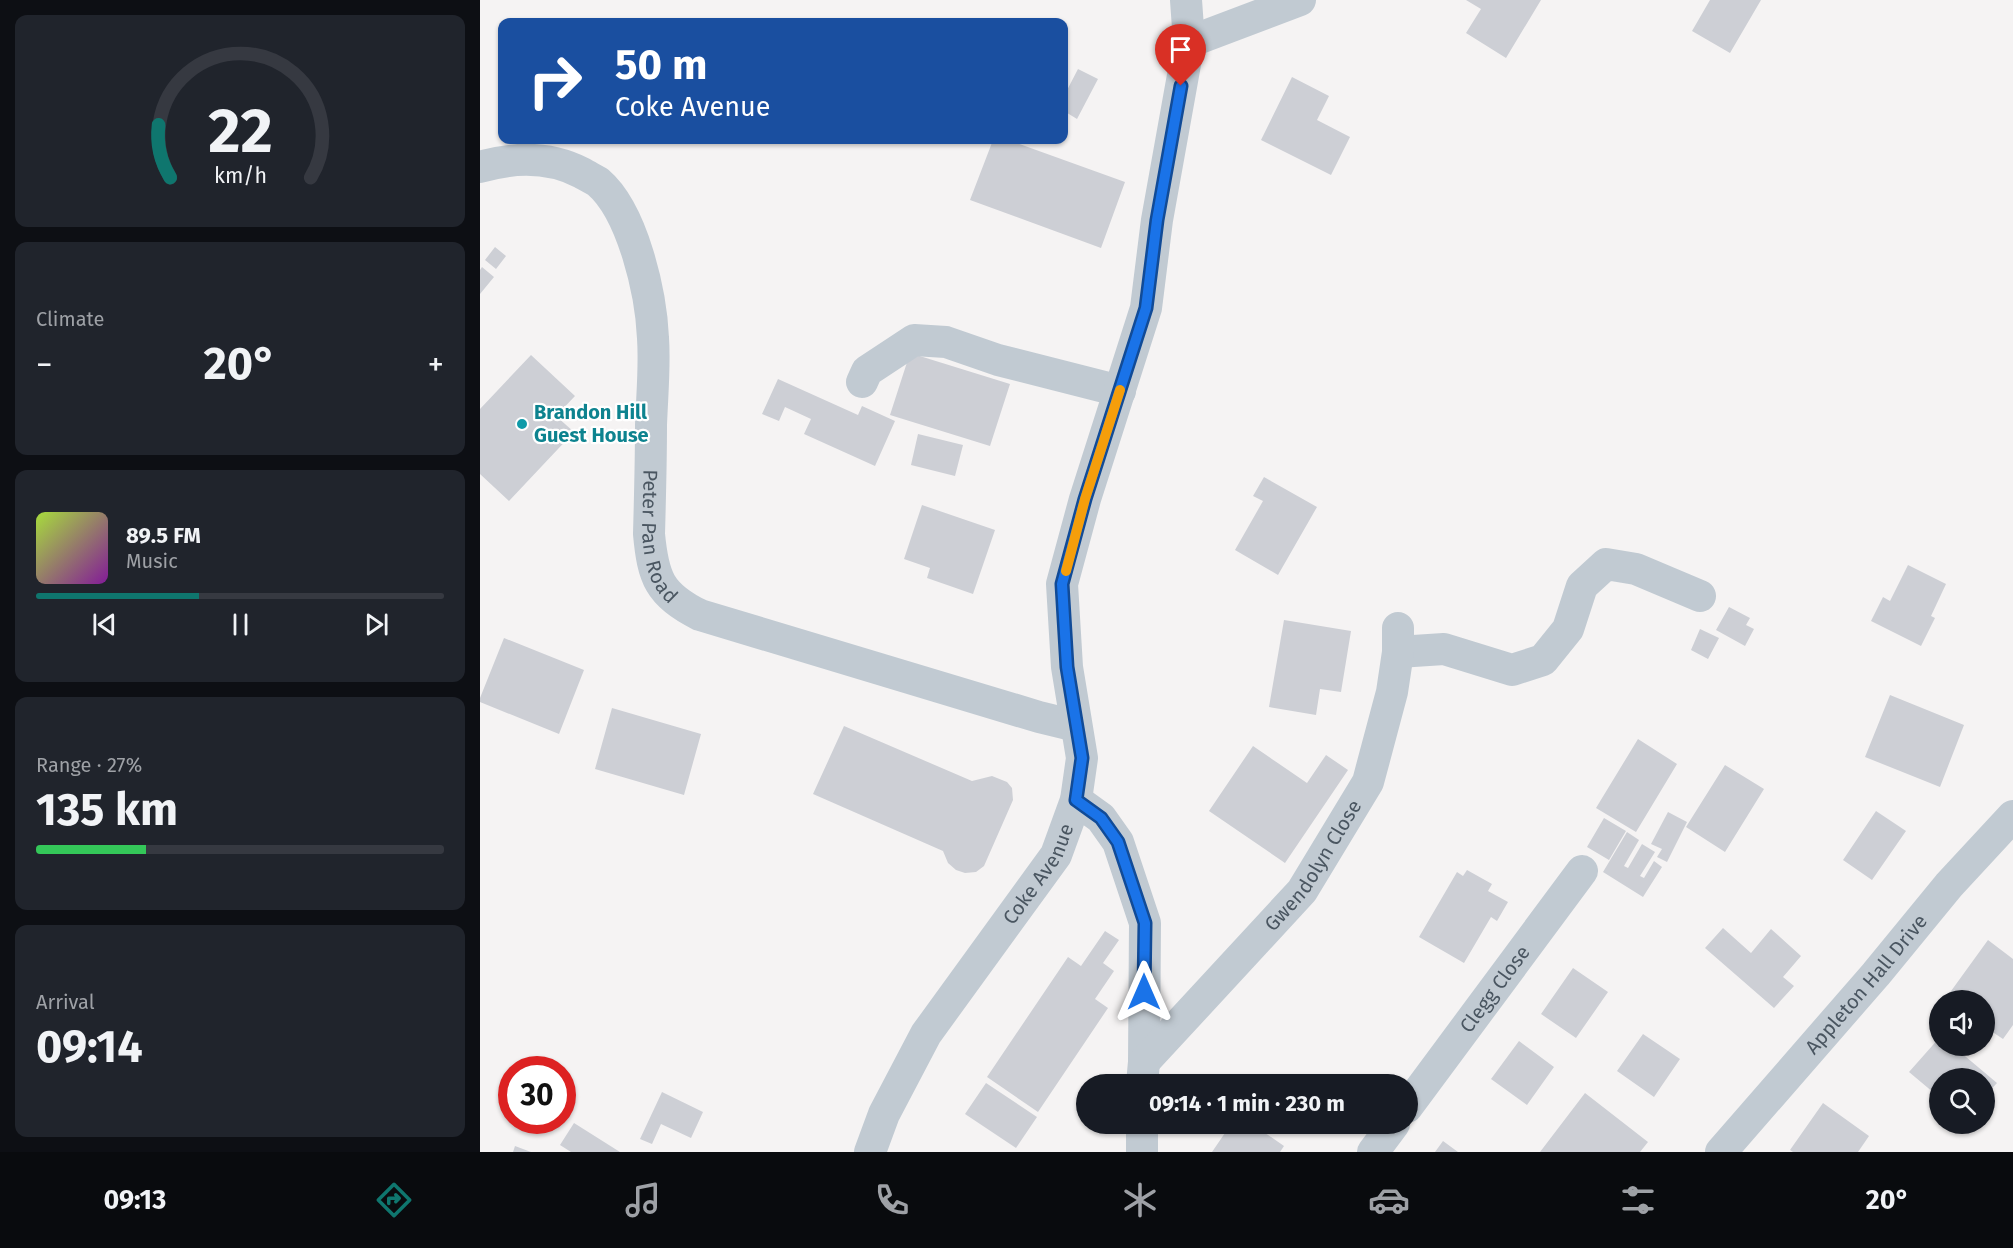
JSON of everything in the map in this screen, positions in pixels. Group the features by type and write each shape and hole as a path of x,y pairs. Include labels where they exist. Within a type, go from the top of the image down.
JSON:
{"street":[{"name":"Coke Avenue","path":"870,1152 884,1114 926,1034 1056,855 1076,800 1082,758 1067,667 1062,584 1085,499 1146,308 1157,220 1189,42 1186,0"},
{"path":"1189,42 1300,0"},
{"name":"Peter Pan Road","path":"480,167 501,161 524,159 550,161 598,182 621,210 638,255 648,297 654,339 649,534 652,565 662,587 679,605 699,615 1039,717 1076,726"},
{"path":"862,382 867,371 914,340 946,342 998,360 1120,391"},
{"name":"Gwendolyn Close","path":"1143,1073 1302,891 1368,782 1392,692 1398,640 1444,649 1512,670 1543,660 1568,629 1582,586 1606,564 1636,569 1700,596"},
{"path":"1076,800 1101,818 1118,842 1145,923 1143,1073"},
{"name":"Appleton Hall Drive","path":"1721,1152 1868,983 1949,885 2013,816"},
{"name":"Clegg Close","path":"1418,1092 1582,871"},
{"path":"1142,1134 1142,1152"},
{"path":"1373,1152 1386,1134"}],"building":[{"path":"1466,0 1541,0 1506,58 1466,33 1481,9"},
{"path":"1710,0 1761,0 1730,53 1692,31"},
{"path":"1078,69 1098,79 1077,119 1068,113 1068,88"},
{"path":"1292,77 1329,96 1317,120 1350,137 1331,175 1261,140"},
{"path":"991,144 1019,144 1125,182 1101,248 970,200"},
{"path":"495,247 506,256 496,269 485,260"},
{"path":"482,267 494,277 480,294 480,270"},
{"path":"910,353 1010,384 990,446 890,415"},
{"name":"Brandon Hill Guest House","path":"531,355 575,396 556,416 574,432 509,501 480,474 480,409"},
{"path":"778,379 858,415 862,406 895,421 875,466 804,434 811,419 785,407 779,421 762,414"},
{"path":"918,434 963,445 955,476 911,465"},
{"path":"1264,477 1317,507 1278,575 1235,550 1263,501 1253,496"},
{"path":"922,505 995,530 973,594 927,578 930,568 904,559"},
{"path":"1908,565 1946,584 1931,616 1935,618 1921,646 1871,621 1883,597 1890,601"},
{"path":"1729,607 1750,618 1746,625 1754,629 1745,646 1716,630"},
{"path":"1284,620 1351,631 1341,692 1320,689 1316,715 1269,707"},
{"path":"1700,629 1719,638 1708,659 1691,650"},
{"path":"504,638 584,670 559,734 480,702"},
{"path":"1890,695 1964,725 1940,787 1865,757"},
{"path":"612,708 701,734 684,795 595,769"},
{"path":"844,726 972,781 992,776 1007,782 1012,788 1013,800 984,866 976,872 965,873 956,870 948,863 943,851 813,794"},
{"path":"1638,739 1677,764 1636,832 1596,808"},
{"path":"1253,746 1307,783 1326,755 1348,770 1285,863 1209,811"},
{"path":"1725,765 1764,789 1725,852 1686,827"},
{"path":"1876,811 1906,831 1872,880 1843,860"},
{"path":"1668,812 1687,822 1667,862 1657,857 1662,849 1651,844"},
{"path":"1604,818 1626,831 1609,860 1587,847"},
{"path":"1627,832 1639,840 1624,866 1628,868 1642,844 1655,852 1640,876 1644,878 1654,861 1662,867 1643,897 1603,872"},
{"path":"1467,870 1492,884 1488,891 1508,902 1497,921 1491,917 1464,963 1419,937 1457,872 1463,876"},
{"path":"1723,928 1751,953 1771,929 1801,956 1783,977 1794,986 1774,1008 1705,948"},
{"path":"1105,931 1119,940 1103,963 1114,971 1095,999 1108,1008 1038,1112 987,1077 1068,957 1081,966"},
{"path":"1988,940 2013,959 2013,1025 2003,1039 1995,1034 1995,990 1952,990"},
{"path":"1573,968 1608,992 1576,1038 1541,1014"},
{"path":"1643,1034 1680,1059 1654,1097 1617,1071"},
{"path":"1519,1041 1554,1067 1527,1105 1491,1079"},
{"path":"1929,1049 1929,1056 1965,1056 1979,1068 1929,1068 1929,1089 1909,1072"},
{"path":"986,1083 1037,1117 1016,1148 965,1114"},
{"path":"662,1092 703,1112 691,1138 661,1124 652,1144 640,1139"},
{"path":"1585,1093 1648,1142 1640,1152 1540,1152"},
{"path":"1823,1103 1869,1136 1858,1152 1793,1152 1790,1150"},
{"path":"576,1124 620,1152 571,1152 560,1145 567,1134 576,1134"},
{"path":"1224,1134 1267,1134 1284,1146 1280,1152 1212,1152"},
{"path":"1443,1141 1458,1152 1435,1152"},
{"path":"515,1146 531,1152 513,1152"}],"slow traffic":[{"path":"1066,571 1085,499 1120,390"}],"place":[{"name":"Brandon Hill Guest House","path":"522,424"}],"route":[{"path":"1144,992 1145,923 1118,842 1101,818 1076,800 1082,758 1067,667 1062,584 1085,499 1146,308 1157,220 1181,86"}]}
